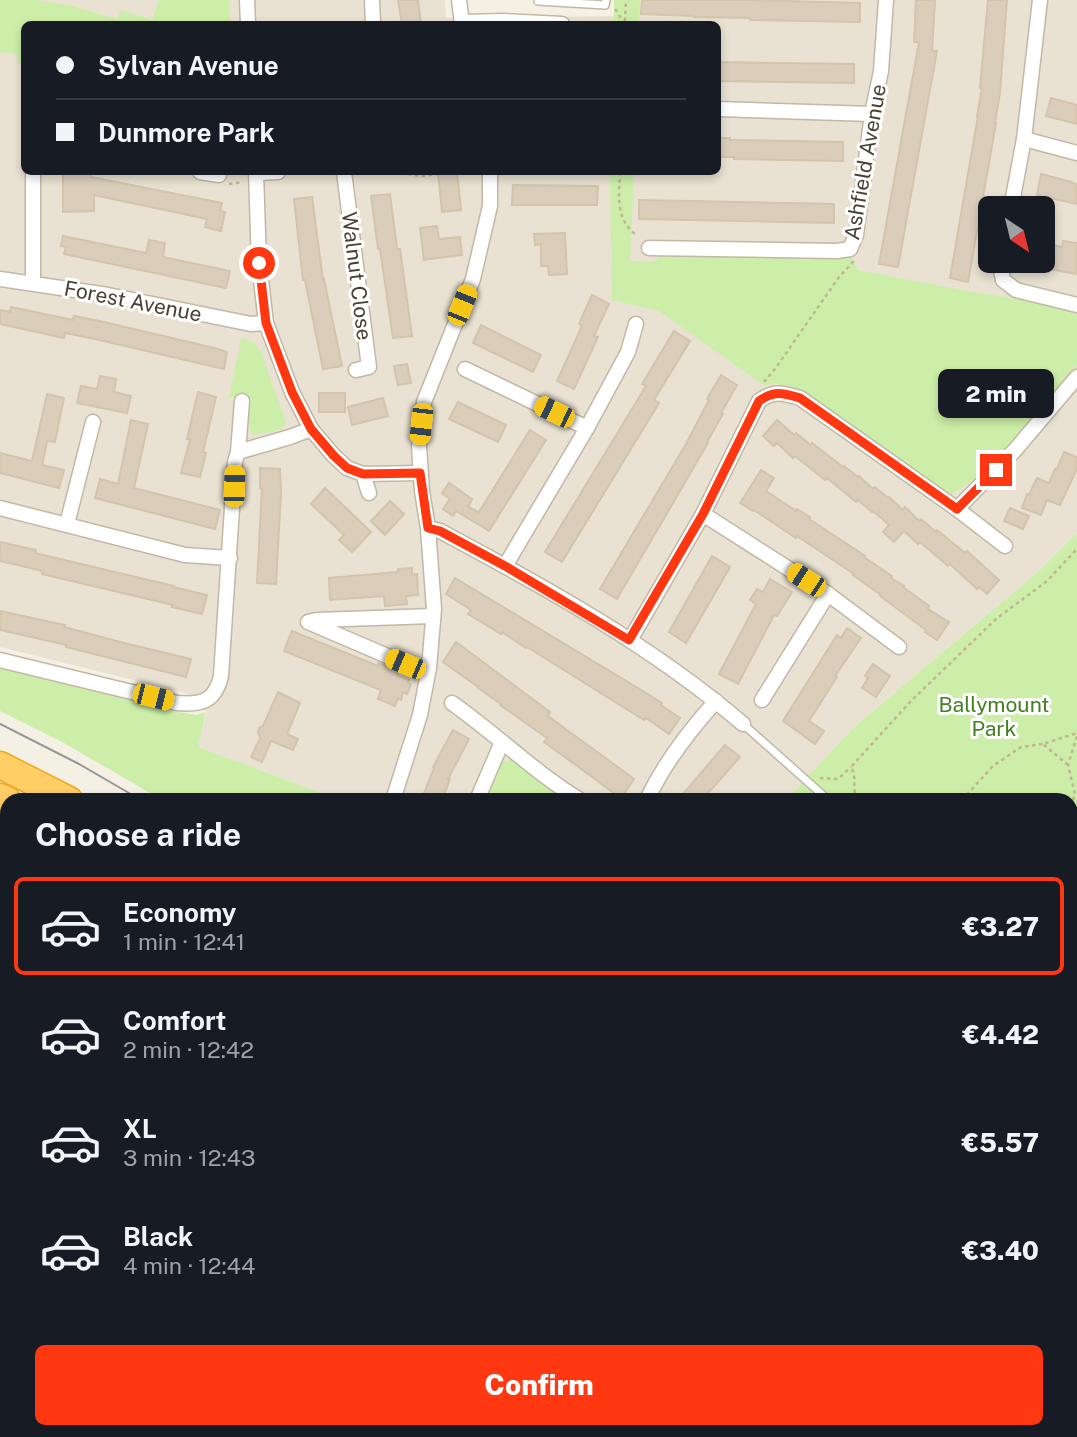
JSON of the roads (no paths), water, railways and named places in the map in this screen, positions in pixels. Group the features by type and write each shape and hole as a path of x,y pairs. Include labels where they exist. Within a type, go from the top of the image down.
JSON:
{"highway":[{"path":"0,765 55,793"}],"street":[{"path":"247,0 248,21"},
{"path":"372,0 373,21"},
{"path":"458,0 462,21"},
{"name":"Ashfield Avenue","path":"649,248 850,249 856,235 872,114 881,71 886,0"},
{"path":"1013,196 1024,139 1040,0"},
{"path":"721,109 872,114"},
{"path":"1024,139 1077,153"},
{"path":"33,175 33,283"},
{"path":"210,175 224,179"},
{"path":"256,175 259,263 266,323 292,392 311,429 347,468 363,474 420,473"},
{"name":"Walnut Close","path":"344,175 369,367 356,370"},
{"path":"395,793 419,715 433,616 428,528 420,473 419,446 424,402 473,279 489,206 490,175"},
{"path":"1002,273 1003,280 1016,290 1077,304"},
{"name":"Forest Avenue","path":"0,279 108,295 251,324 266,323"},
{"path":"505,566 587,428 628,352 636,324"},
{"path":"465,369 587,428"},
{"path":"957,509 1015,450 1077,377"},
{"path":"629,640 703,514 759,401 768,394 785,393 800,398 1005,546"},
{"path":"0,660 177,703 200,703 218,689 242,401"},
{"path":"67,524 93,422"},
{"path":"238,452 311,429"},
{"path":"363,474 369,493"},
{"path":"0,508 185,555 230,558"},
{"path":"703,514 828,594 899,647"},
{"path":"428,528 440,531 505,566 629,640 671,667 743,724"},
{"path":"762,700 828,594"},
{"path":"427,673 303,621 433,616"},
{"path":"650,793 678,748 716,701"},
{"path":"452,703 534,769 570,793"},
{"path":"480,793 502,742"}],"lane":[{"path":"538,1 606,2"},
{"path":"743,724 821,793"}],"tram line":[{"path":"0,724 129,793"}],"park label":[{"name":"Ballymount Park","path":"994,716"}]}
